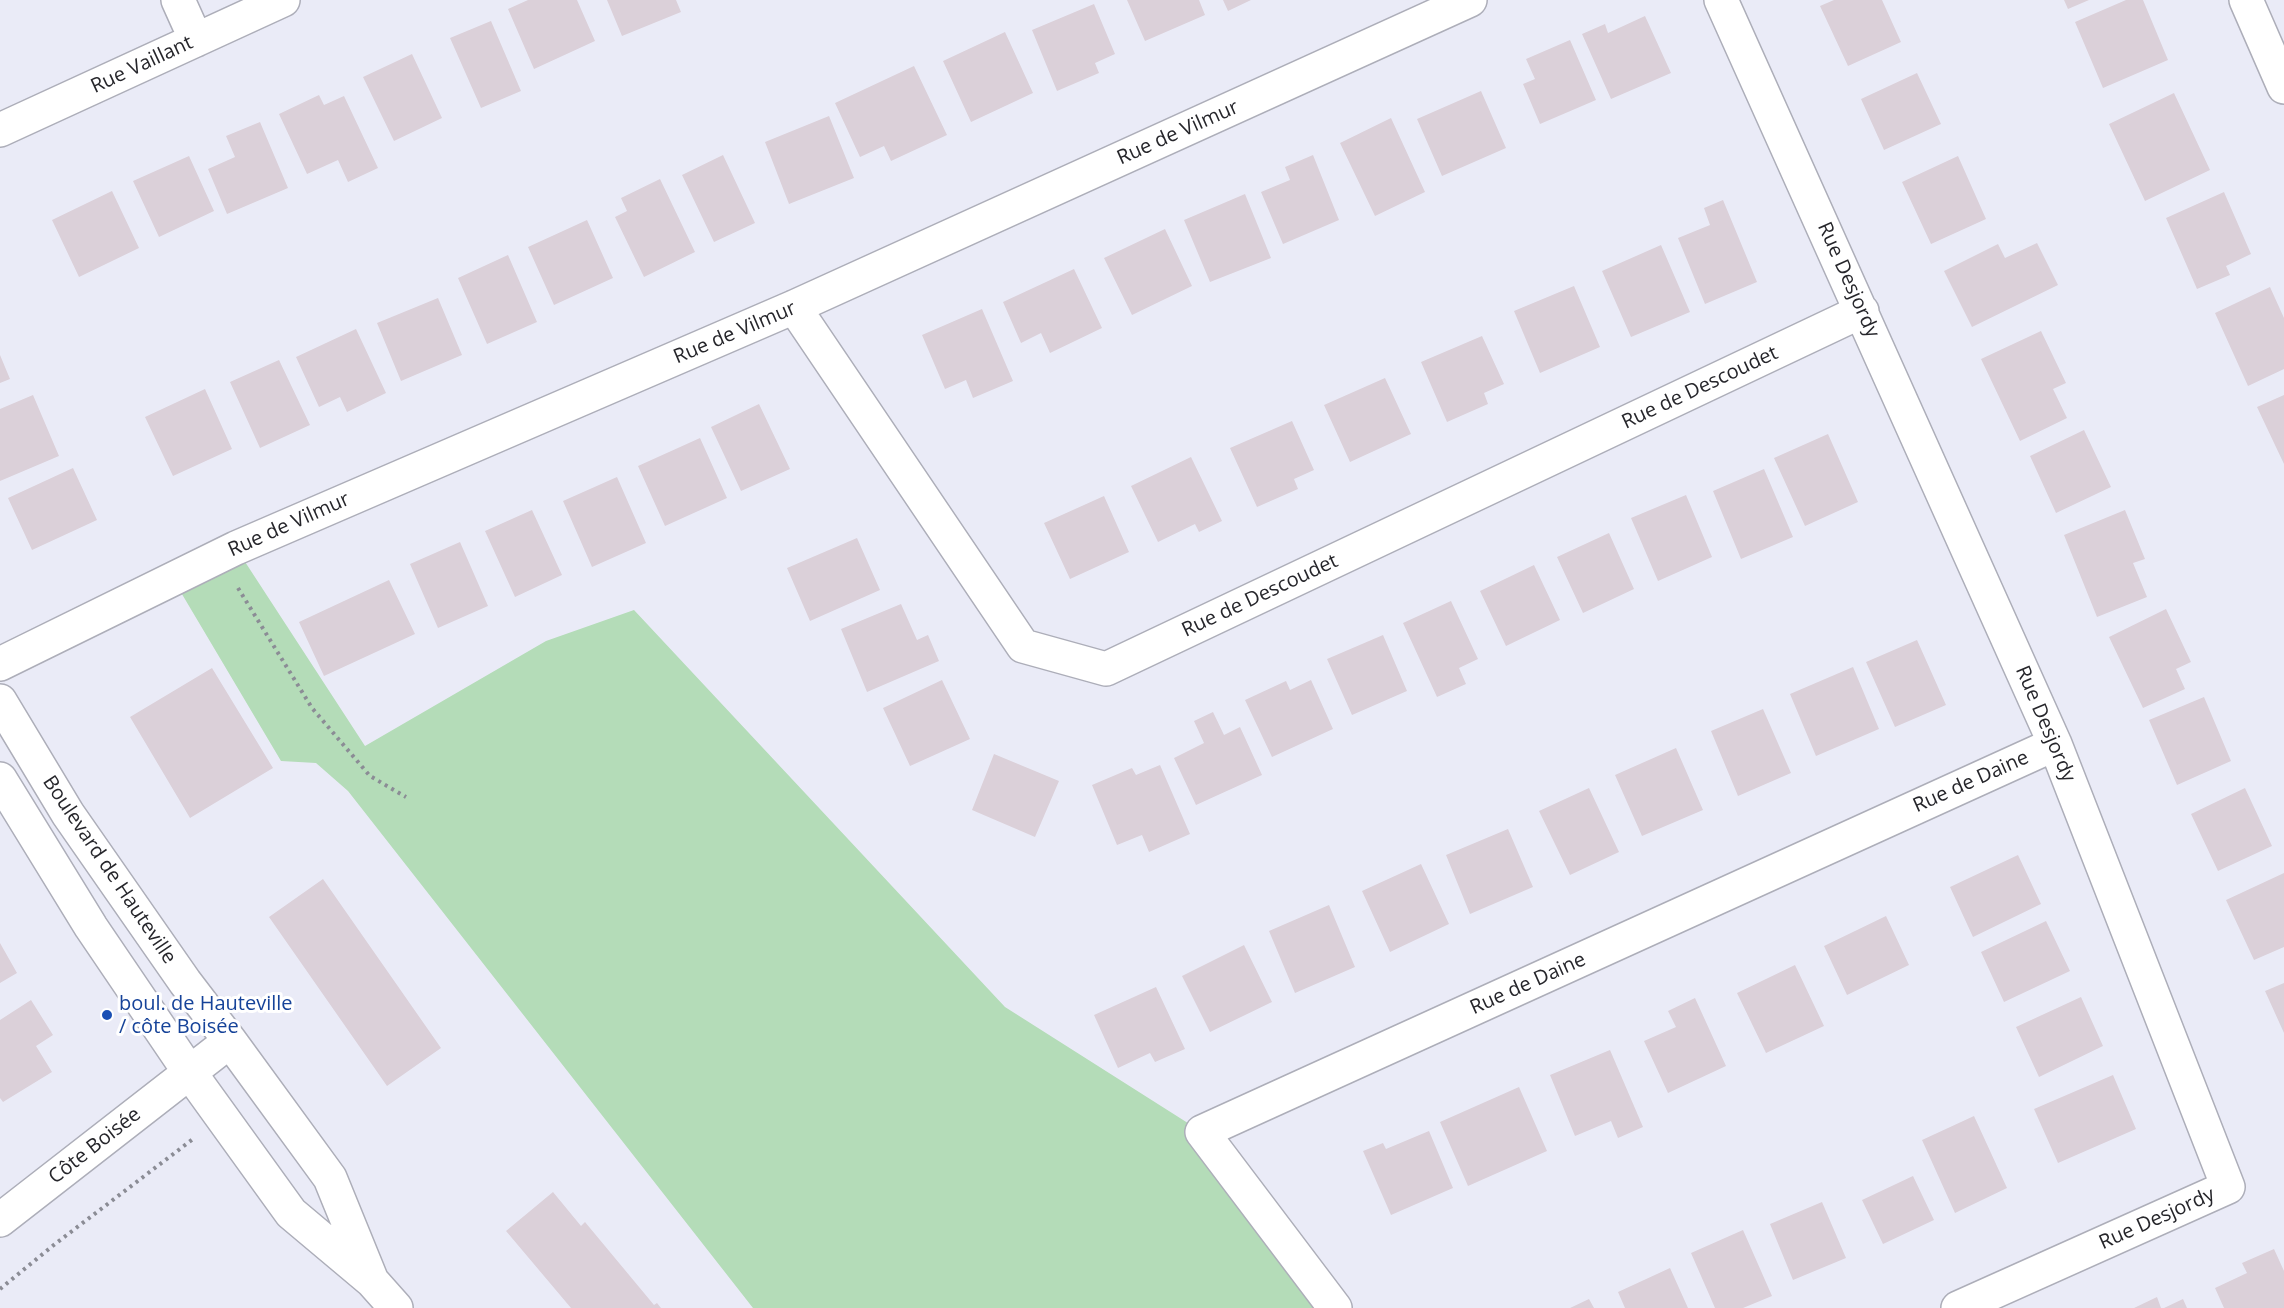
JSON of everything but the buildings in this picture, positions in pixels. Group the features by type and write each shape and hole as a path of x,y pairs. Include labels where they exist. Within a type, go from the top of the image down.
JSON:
{"street":[{"path":"178,0 196,40"},
{"name":"Rue Vaillant","path":"0,130 283,0"},
{"name":"Rue de Vilmur","path":"0,664 219,556 794,307 1470,0"},
{"name":"Rue Desjordy","path":"1721,0 2055,744 2228,1187 1958,1308"},
{"path":"2246,0 2284,87"},
{"name":"Rue de Descoudet","path":"794,307 1023,646 1106,669 1862,311"},
{"name":"Boulevard de Hauteville","path":"0,701 68,814 185,982 330,1178 372,1281"},
{"name":"Rue de Daine","path":"1335,1308 1202,1132 2055,744"},
{"name":"Boulevard de Hauteville","path":"0,779 91,927 190,1073 291,1213 372,1281 396,1308"},
{"name":"Côte Boisée","path":"0,1220 230,1041"}],"path":[{"path":"219,556 312,708 370,776 406,797"},
{"path":"0,1289 55,1244 222,1117"}],"green space":[{"path":"236,548 365,746 546,641 634,610 1005,1007 1202,1132 1335,1308 753,1308 348,791 316,763 281,761 173,579"}],"place":[{"name":"boul. de Hauteville / côte Boisée","path":"107,1015"}]}
